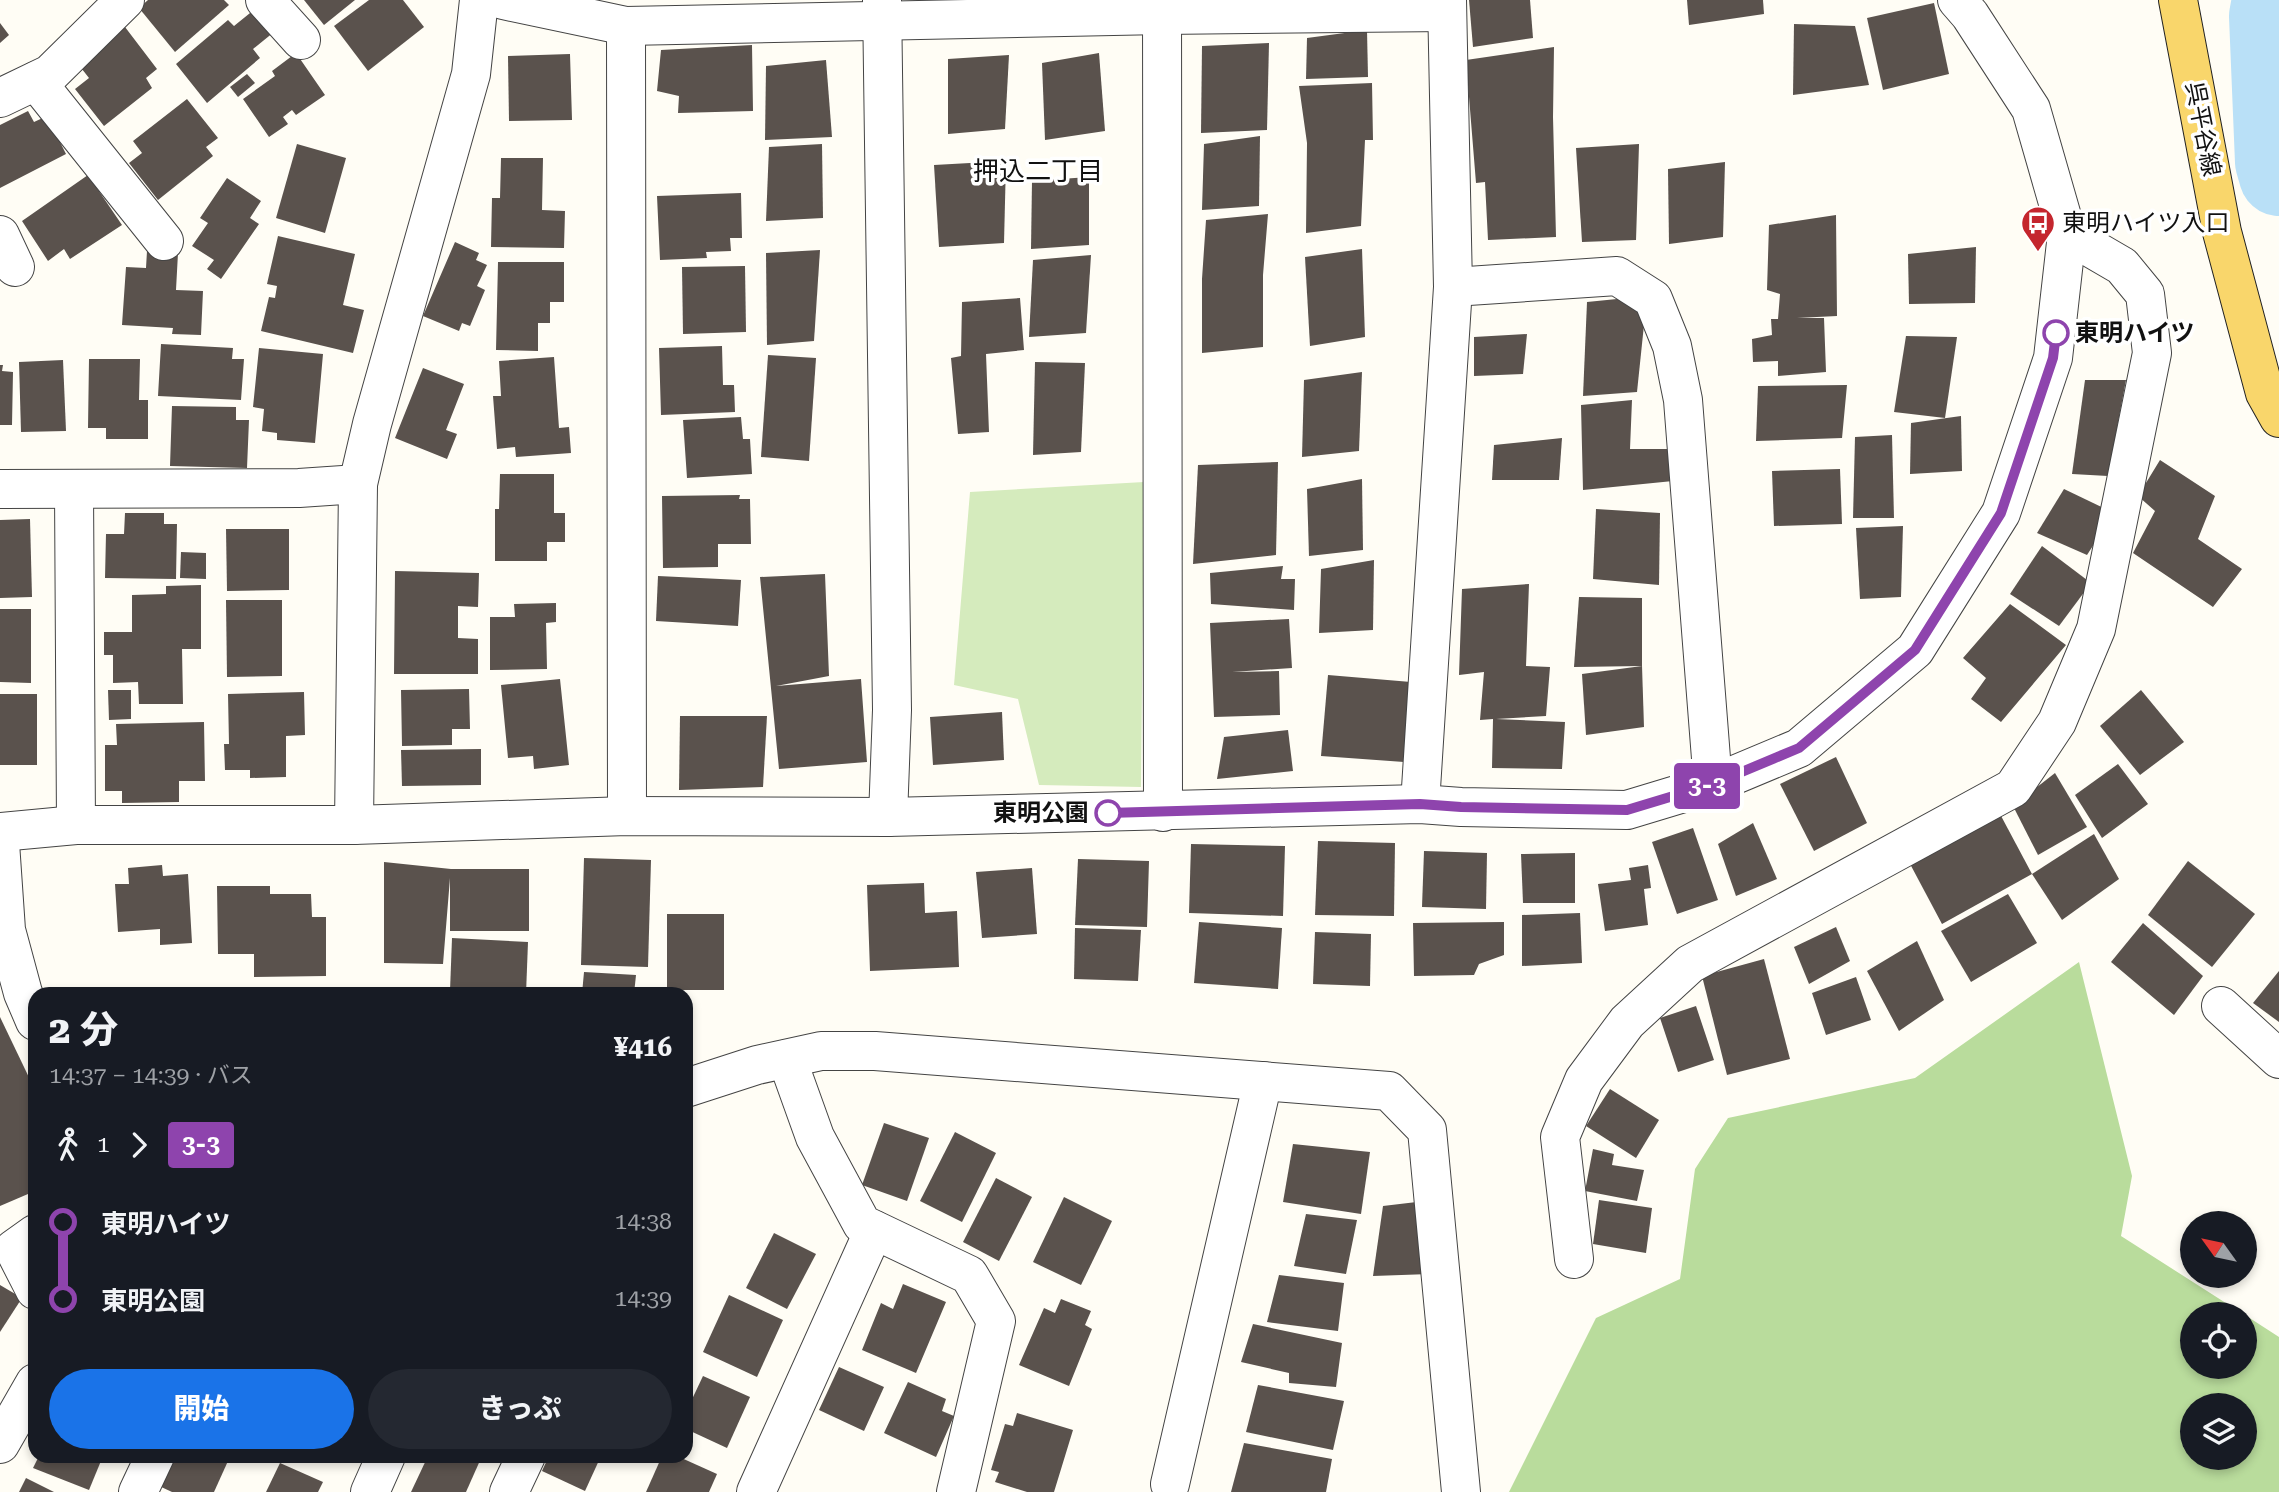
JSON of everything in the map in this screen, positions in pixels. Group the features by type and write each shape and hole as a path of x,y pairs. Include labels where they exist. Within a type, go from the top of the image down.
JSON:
{"main road":[{"name":"呉平谷線","path":"2178,0 2222,232 2265,393 2279,418"}],"street":[{"path":"0,97 50,74 125,0"},
{"path":"265,0 301,40"},
{"path":"354,825 358,484 372,424 471,74 479,0"},
{"path":"503,0 626,26 882,10 1447,6 1453,287 1420,804"},
{"path":"0,832 76,825 354,825 627,816 888,817 1420,804 1627,810 1713,784 1799,748 1915,650 2001,513 2053,358 2067,234 2031,109 1971,5"},
{"path":"1162,7 1163,812"},
{"path":"882,10 892,710 888,817"},
{"path":"626,26 627,816"},
{"path":"36,81 164,241"},
{"path":"1574,1259 1560,1137 1584,1080 1627,1022 1690,964 2013,788 2057,722 2096,629 2152,353 2145,294 2122,266 2067,234"},
{"path":"1453,287 1617,276 1653,299 1672,346 1683,400 1713,784"},
{"path":"0,489 299,488 358,484"},
{"path":"75,489 76,825"},
{"path":"0,843 6,930 28,1005"},
{"path":"2221,1006 2279,1059"},
{"path":"693,1086 757,1065 821,1051 875,1051 1389,1091 1427,1130 1461,1492"},
{"path":"787,1059 815,1137 862,1224 969,1275 996,1321 956,1492"},
{"path":"1170,1484 1263,1082"},
{"path":"756,1492 874,1230"},
{"path":"28,1240 15,1250 28,1276"},
{"path":"0,1444 28,1395"},
{"path":"138,1492 152,1463"},
{"path":"370,1492 383,1463"},
{"path":"509,1492 523,1463"}],"green space":[{"name":"東明公園","path":"1144,482 1141,787 1039,785 1018,699 954,685 970,492"},
{"path":"2079,962 2132,1176 2121,1236 2180,1274 2180,1288 2202,1288 2224,1302 2180,1302 2180,1379 2257,1379 2257,1323 2279,1337 2279,1492 1509,1492 1596,1318 1680,1279 1695,1169 1728,1118 1915,1078"}],"building":[{"path":"148,0 224,0 229,5 175,52 139,8"},
{"path":"304,0 355,0 324,25"},
{"path":"369,0 403,0 424,27 368,71 334,26"},
{"path":"1469,0 1530,0 1533,38 1473,47"},
{"path":"1687,0 1763,0 1764,14 1689,25"},
{"path":"1934,3 1949,74 1883,90 1867,18"},
{"path":"255,9 274,32 253,49 260,58 207,103 176,64 228,20 234,26"},
{"path":"0,23 9,35 0,43"},
{"path":"1794,24 1855,26 1869,85 1793,95"},
{"path":"125,27 157,69 146,78 152,88 104,126 75,89 89,78 78,64"},
{"path":"1367,30 1368,77 1306,79 1307,38"},
{"path":"1269,43 1267,130 1201,133 1202,46"},
{"path":"752,45 753,111 678,113 679,96 657,91 661,50"},
{"path":"1554,47 1556,237 1488,240 1485,182 1476,183 1466,60"},
{"path":"296,53 325,95 296,115 292,110 283,117 288,124 269,137 243,99 275,76 272,71"},
{"path":"1099,53 1105,131 1045,140 1042,63"},
{"path":"570,54 572,120 509,121 508,56"},
{"path":"1009,55 1005,129 948,134 948,59"},
{"path":"826,60 832,137 765,140 766,66"},
{"path":"247,74 255,83 238,97 230,87"},
{"path":"1372,83 1373,140 1365,140 1361,226 1306,233 1307,143 1299,86"},
{"path":"187,99 218,138 206,147 213,156 158,200 129,163 142,153 133,141"},
{"path":"28,111 34,122 47,116 66,154 0,188 0,125"},
{"path":"1260,136 1259,206 1202,210 1204,144"},
{"path":"297,144 346,158 325,233 276,218"},
{"path":"822,144 823,218 766,221 769,147"},
{"path":"1639,144 1636,240 1582,242 1576,148"},
{"path":"501,158 543,158 542,210 565,211 564,248 491,247 492,198 500,198"},
{"path":"1006,161 1004,243 939,247 934,165"},
{"path":"1725,162 1723,237 1669,244 1668,169"},
{"path":"88,175 122,225 70,259 64,249 48,261 22,221"},
{"path":"1089,177 1089,245 1031,249 1032,181"},
{"path":"227,178 261,201 250,218 259,224 221,279 207,269 214,260 192,246 208,223 200,218"},
{"path":"741,193 742,238 730,238 731,251 706,252 707,258 660,260 657,196"},
{"path":"1268,214 1263,275 1263,347 1202,353 1202,279 1206,220"},
{"path":"1836,215 1837,316 1797,318 1824,318 1826,372 1778,376 1778,361 1753,362 1752,339 1772,335 1771,319 1778,319 1780,294 1767,290 1769,225"},
{"path":"278,236 355,254 343,305 364,310 353,353 261,331 269,297 275,298 277,286 267,284"},
{"path":"455,242 479,253 476,260 487,265 477,286 485,290 470,326 462,323 459,331 423,316"},
{"path":"1976,247 1975,303 1909,304 1908,254"},
{"path":"1362,249 1365,337 1310,346 1305,257"},
{"path":"820,250 814,341 767,345 766,253"},
{"path":"147,251 178,253 176,290 203,291 201,335 172,334 173,328 122,325 126,267 146,268"},
{"path":"1091,255 1086,333 1029,337 1033,260"},
{"path":"498,262 564,262 564,302 550,302 550,323 538,323 538,351 496,350"},
{"path":"745,266 746,332 683,334 682,267"},
{"path":"1647,296 1637,392 1583,396 1587,302"},
{"path":"1020,298 1024,350 986,354 989,432 958,434 951,358 961,356 962,302"},
{"path":"1527,334 1523,374 1474,376 1474,337"},
{"path":"1906,336 1957,337 1945,418 1894,412"},
{"path":"161,344 233,348 232,359 244,359 241,400 158,396"},
{"path":"722,346 723,385 734,385 735,412 661,415 659,348"},
{"path":"259,348 323,354 315,443 277,440 277,433 262,431 264,409 253,407"},
{"path":"768,355 816,358 809,461 761,457"},
{"path":"554,357 559,428 569,427 571,453 516,457 515,447 497,449 493,396 501,396 499,361"},
{"path":"89,359 140,359 139,400 148,400 148,439 106,439 106,428 88,428"},
{"path":"63,360 66,431 21,432 19,362"},
{"path":"1035,362 1085,363 1081,452 1033,455"},
{"path":"0,365 3,365 2,371 13,372 12,425 0,425"},
{"path":"423,368 464,384 446,430 457,434 447,459 395,438"},
{"path":"1362,372 1359,451 1302,457 1304,380"},
{"path":"2085,380 2126,380 2108,476 2072,474"},
{"path":"1847,385 1842,438 1756,441 1758,386"},
{"path":"1632,400 1630,449 1675,449 1673,481 1583,490 1581,405"},
{"path":"172,406 236,407 236,420 249,420 247,468 170,466"},
{"path":"1961,416 1962,471 1910,474 1911,423"},
{"path":"741,417 743,439 750,439 752,474 687,478 683,420"},
{"path":"1892,435 1894,518 1853,518 1855,437"},
{"path":"1562,438 1559,480 1492,480 1494,445"},
{"path":"2160,460 2215,496 2198,539 2242,569 2213,607 2133,553 2155,511 2138,496"},
{"path":"1278,462 1276,555 1193,564 1198,465"},
{"path":"1840,469 1842,524 1774,526 1772,471"},
{"path":"500,474 554,474 554,513 565,513 565,542 547,542 547,561 495,561 495,509 499,509"},
{"path":"1362,479 1363,550 1309,556 1307,489"},
{"path":"2064,489 2114,513 2087,555 2037,533"},
{"path":"740,495 739,499 750,499 751,544 718,544 718,567 663,568 662,496"},
{"path":"1596,509 1660,513 1659,585 1593,579"},
{"path":"125,513 164,513 164,524 177,524 176,579 105,578 106,534 124,534"},
{"path":"30,519 32,597 0,598 0,520"},
{"path":"1903,526 1901,597 1860,599 1856,528"},
{"path":"226,529 289,529 289,590 227,591"},
{"path":"2042,546 2091,583 2059,626 2010,594"},
{"path":"181,552 206,553 206,579 180,578"},
{"path":"1374,560 1373,630 1319,633 1321,569"},
{"path":"1283,566 1281,579 1295,579 1294,610 1211,604 1210,573"},
{"path":"395,571 479,573 478,607 458,606 458,638 478,639 478,674 394,674"},
{"path":"825,574 829,676 776,686 861,679 867,762 779,769 760,577"},
{"path":"658,576 741,580 738,626 656,621"},
{"path":"1529,584 1526,666 1550,667 1546,716 1496,719 1565,722 1562,769 1492,768 1493,719 1480,720 1484,672 1459,675 1462,589"},
{"path":"201,585 201,649 182,649 183,704 139,704 138,682 113,683 113,655 104,655 104,632 132,632 132,595 166,594 166,586"},
{"path":"1579,597 1642,598 1642,666 1574,667"},
{"path":"226,600 282,600 282,676 227,677"},
{"path":"556,603 556,622 546,623 547,669 490,670 490,617 515,617 514,604"},
{"path":"2010,604 2066,645 2001,722 1971,699 1986,678 1963,658"},
{"path":"0,609 31,609 31,683 0,682"},
{"path":"1289,619 1292,668 1232,672 1279,671 1280,715 1214,717 1210,623"},
{"path":"1642,666 1644,727 1586,735 1582,674"},
{"path":"1328,675 1411,682 1404,762 1321,756"},
{"path":"560,679 569,765 534,769 533,756 508,758 501,685"},
{"path":"469,689 470,729 452,729 452,745 402,746 401,690"},
{"path":"108,690 131,690 131,719 109,720"},
{"path":"2141,690 2184,742 2140,775 2100,726"},
{"path":"304,692 305,735 286,736 286,777 250,778 250,770 225,770 224,744 229,744 228,694"},
{"path":"0,694 37,694 37,765 0,765"},
{"path":"1002,712 1004,760 933,765 930,717"},
{"path":"680,716 767,716 763,787 679,790"},
{"path":"204,722 205,781 179,781 179,802 122,803 122,791 105,791 105,745 117,745 116,724"},
{"path":"1288,730 1293,771 1217,779 1224,737"},
{"path":"481,749 481,785 402,786 401,750"},
{"path":"1836,757 1867,823 1814,851 1780,784"},
{"path":"2118,764 2148,804 2102,838 2075,795"},
{"path":"2055,773 2087,827 2038,855 2013,806"},
{"path":"2000,814 2032,874 1942,924 1909,862"},
{"path":"1753,823 1777,879 1736,896 1718,844"},
{"path":"1693,828 1718,900 1677,914 1652,842"},
{"path":"2094,834 2119,879 2062,920 2032,874"},
{"path":"1318,841 1395,843 1394,916 1315,915"},
{"path":"1191,844 1285,846 1283,916 1189,913"},
{"path":"1424,851 1487,853 1486,909 1422,907"},
{"path":"1575,853 1575,903 1523,903 1521,854"},
{"path":"584,858 651,860 648,967 581,965"},
{"path":"1078,859 1149,861 1147,927 1075,925"},
{"path":"2188,861 2255,914 2212,967 2148,915"},
{"path":"384,862 451,869 529,869 529,931 450,931 450,878 443,964 384,963"},
{"path":"162,865 163,876 188,874 192,943 160,945 160,929 118,932 115,884 129,884 128,868"},
{"path":"1648,865 1651,888 1644,889 1648,925 1605,931 1598,884 1631,880 1629,868"},
{"path":"1032,868 1037,934 982,938 976,872"},
{"path":"924,883 925,913 957,911 959,967 870,971 867,885"},
{"path":"217,886 270,886 270,894 311,894 312,917 326,917 326,976 254,977 254,954 218,954"},
{"path":"2008,894 2037,943 1971,982 1941,931"},
{"path":"1580,913 1582,963 1522,966 1522,915"},
{"path":"667,914 724,914 724,990 667,987"},
{"path":"1199,922 1282,928 1278,989 1194,983"},
{"path":"1504,922 1504,955 1479,964 1474,975 1414,976 1413,923"},
{"path":"2143,923 2203,976 2174,1015 2111,962"},
{"path":"1836,927 1850,961 1809,984 1794,947"},
{"path":"1075,928 1141,930 1138,981 1074,979"},
{"path":"1315,932 1371,934 1370,986 1313,984"},
{"path":"452,938 528,942 526,987 450,987"},
{"path":"1917,941 1944,1000 1899,1031 1867,971"},
{"path":"1764,959 1790,1059 1727,1075 1702,976"},
{"path":"2279,971 2279,1022 2253,1003"},
{"path":"584,972 636,975 635,987 583,987"},
{"path":"1856,977 1871,1020 1826,1035 1812,993"},
{"path":"1696,1006 1714,1060 1678,1072 1660,1018"},
{"path":"0,1017 28,1075 28,1194 0,1206"},
{"path":"1610,1089 1659,1120 1636,1158 1586,1126"},
{"path":"884,1123 929,1138 907,1201 862,1185"},
{"path":"955,1132 996,1153 962,1222 920,1201"},
{"path":"1293,1144 1370,1152 1361,1214 1283,1202"},
{"path":"1593,1149 1614,1154 1612,1165 1644,1170 1637,1201 1585,1191"},
{"path":"996,1178 1032,1197 999,1261 963,1242"},
{"path":"1064,1197 1112,1221 1081,1285 1033,1262"},
{"path":"1599,1200 1652,1208 1646,1253 1593,1244"},
{"path":"1425,1201 1430,1274 1373,1276 1383,1206"},
{"path":"1306,1214 1357,1220 1346,1274 1294,1266"},
{"path":"774,1233 816,1254 787,1309 746,1288"},
{"path":"1279,1275 1344,1283 1338,1331 1267,1322"},
{"path":"903,1284 946,1302 916,1373 862,1350 881,1303 893,1309"},
{"path":"0,1285 22,1298 0,1332"},
{"path":"729,1295 783,1320 757,1377 703,1352"},
{"path":"1061,1299 1091,1311 1085,1325 1092,1329 1069,1386 1019,1365 1044,1308 1055,1313"},
{"path":"1253,1324 1342,1343 1336,1387 1289,1383 1289,1373 1241,1362"},
{"path":"839,1367 884,1387 864,1431 819,1410"},
{"path":"703,1376 750,1397 727,1448 693,1432 693,1397"},
{"path":"908,1382 946,1399 942,1411 954,1416 936,1457 884,1433"},
{"path":"1258,1385 1344,1401 1333,1450 1246,1432"},
{"path":"1017,1413 1073,1430 1054,1492 1027,1492 995,1482 999,1472 991,1470 1005,1424 1013,1426"},
{"path":"1244,1443 1332,1459 1326,1492 1231,1492"},
{"path":"36,1463 100,1463 89,1490 33,1468"},
{"path":"166,1463 227,1463 214,1492 172,1492 157,1485"},
{"path":"280,1463 323,1482 318,1492 266,1492"},
{"path":"425,1463 479,1463 466,1492 411,1492"},
{"path":"546,1463 598,1463 585,1491 542,1471"},
{"path":"659,1463 693,1463 717,1474 709,1492 646,1492"},
{"path":"26,1478 54,1492 19,1492"}],"waterway":[{"path":"2272,0 2269,16 2275,162 2279,176"}],"bus line":[{"name":"3-3","path":"1108,813 1420,804 1627,810 1713,784 1799,748 1915,650 2001,513 2053,358 2056,333"}],"place":[{"name":"東明ハイツ入口","path":"2038,253"},
{"name":"東明ハイツ","path":"2056,333"},
{"name":"東明公園","path":"1108,813"}],"district":[{"name":"押込二丁目","path":"1038,171"}]}
